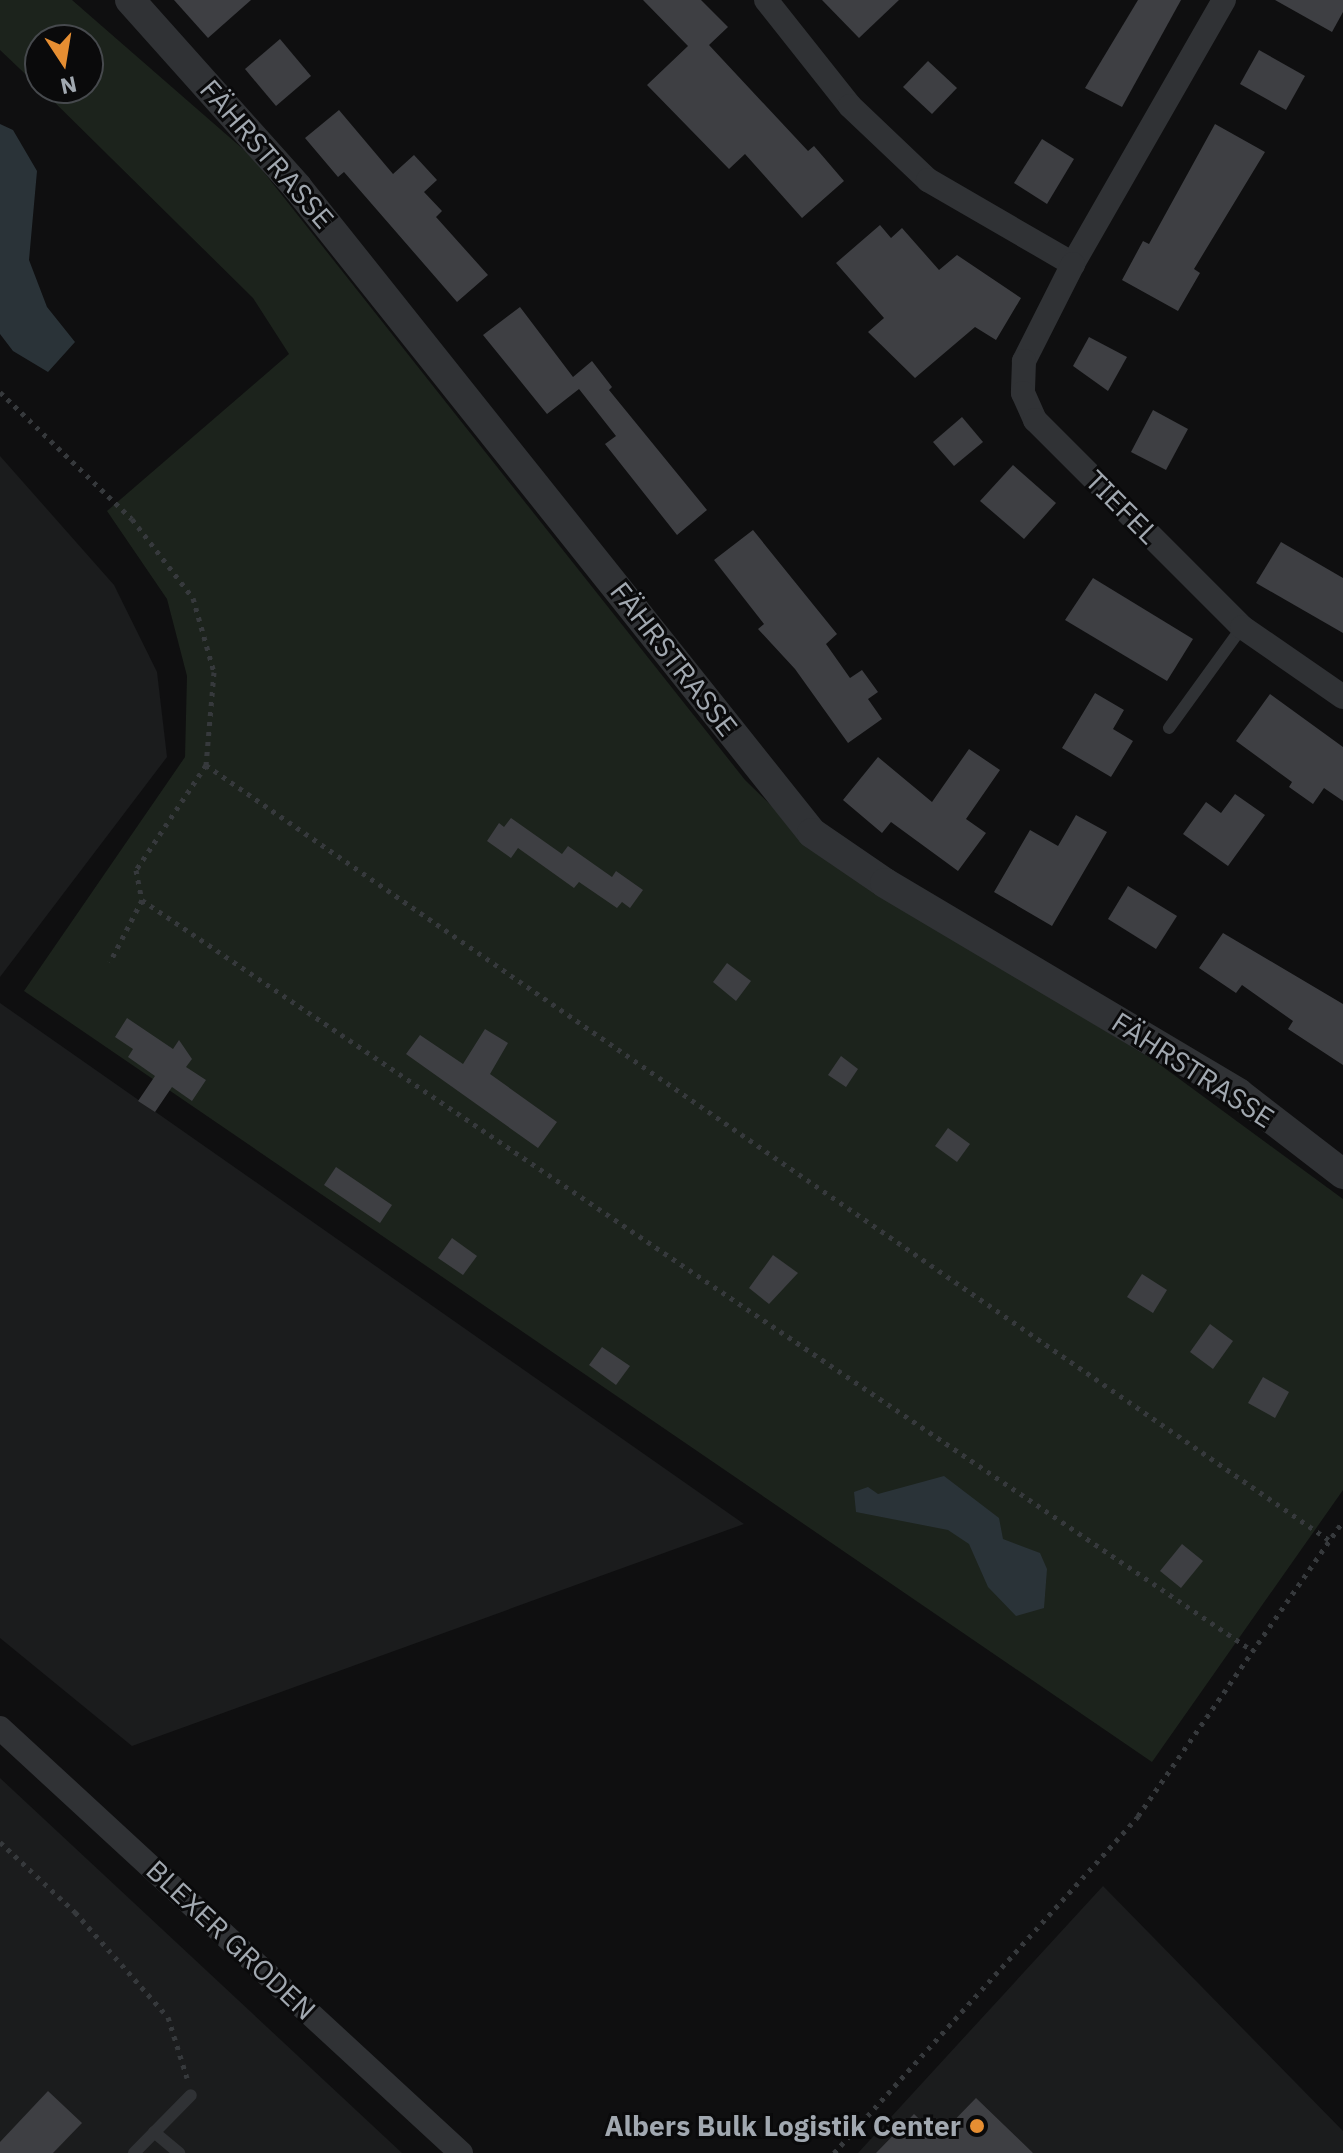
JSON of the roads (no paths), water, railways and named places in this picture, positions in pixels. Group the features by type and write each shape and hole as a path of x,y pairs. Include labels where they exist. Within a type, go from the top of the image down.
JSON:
{"street":[{"name":"FÄHRSTRASSE","path":"130,0 297,187 812,833 885,883 1238,1093 1343,1174"},
{"path":"766,0 850,106 928,180 1073,264"},
{"name":"TIEFEL","path":"1224,0 1073,264 1024,361 1023,393 1035,420 1242,627 1343,697"},
{"name":"BLEXER GRODEN","path":"0,1728 461,2153"}],"lane":[{"path":"1169,728 1242,627"},
{"path":"134,2153 191,2095"},
{"path":"154,2132 179,2153"}],"place":[{"name":"Albers Bulk Logistik Center","path":"977,2126"}]}
